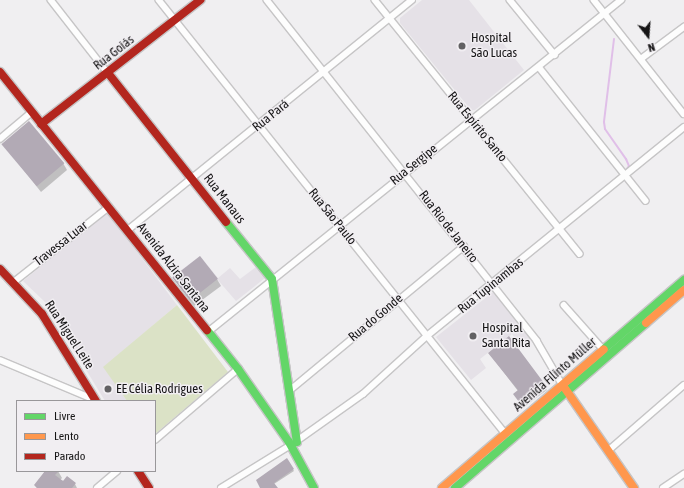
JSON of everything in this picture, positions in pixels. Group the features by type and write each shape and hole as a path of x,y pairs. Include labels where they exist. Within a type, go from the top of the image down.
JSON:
{"main road":[{"name":"Rua Goiás","path":"41,124 200,0"},
{"name":"Avenida Alzira Santana","path":"0,72 128,230 238,369 294,443 314,488"},
{"name":"Rua Manaus","path":"108,73 272,279 289,391 294,443"},
{"name":"Rua Miguel Leite","path":"0,269 14,282 42,314 95,400"},
{"name":"Avenida Filinto Müller","path":"455,488 603,349 684,280"},
{"name":"Avenida Filinto Müller","path":"442,488 505,433 564,387 574,384 684,290"},
{"path":"564,387 634,488"},
{"path":"139,472 149,488"}],"street":[{"name":"Rua Manaus","path":"51,0 108,73"},
{"name":"Rua São Paulo","path":"159,0 505,433"},
{"name":"Rua Rio de Janeiro","path":"267,0 323,72 464,246 537,341 564,387"},
{"name":"Rua Espírito Santo","path":"375,0 559,230 580,254"},
{"name":"Rua Pará","path":"128,230 412,0"},
{"path":"510,0 555,55"},
{"path":"594,0 684,114"},
{"name":"Rua Sergipe","path":"208,332 404,173 555,55 622,0"},
{"path":"641,59 684,27"},
{"path":"539,67 646,202"},
{"path":"0,139 32,112"},
{"name":"Rua Tupinambas","path":"220,488 294,443 363,394 427,336 493,285 684,127"},
{"name":"Travessa Luar","path":"14,282 109,207"},
{"name":"Rua do Gonde","path":"289,391 398,299 464,246"},
{"path":"564,305 603,349"},
{"path":"0,360 95,400"},
{"path":"156,439 238,369"},
{"path":"608,450 684,385"},
{"path":"96,488 116,472"},
{"path":"663,488 684,474"}],"shaded area":[{"name":"Hospital São Lucas","path":"422,0 469,0 524,70 475,110 471,110 400,23 400,18"},
{"path":"107,212 177,305 104,367 126,400 104,400 45,302 23,281"},
{"path":"200,256 218,278 230,268 240,279 256,267 265,278 236,301 217,279 190,300 172,277"},
{"name":"Hospital Santa Rita","path":"493,292 532,341 523,348 512,334 480,359 486,368 471,380 436,337"}],"green space":[{"path":"177,305 228,372 156,433 156,400 126,400 103,367"}],"building":[{"path":"29,121 64,163 37,186 1,144"},
{"path":"200,256 218,279 190,300 172,278"},
{"path":"509,336 544,383 519,402 513,394 518,390 488,353"},
{"path":"287,458 294,469 274,483 278,488 260,488 256,480"},
{"path":"44,472 58,472 55,475 63,481 67,476 76,483 72,488 37,488 34,485"}],"waterway":[{"path":"614,39 604,122 605,129 626,159 629,166 626,170"}],"traffic: fast":[{"path":"226,222 272,279 297,442"},
{"path":"604,349 684,280"},
{"path":"455,488 646,323"},
{"path":"207,330 238,369 289,442 314,488"}],"traffic: slow":[{"path":"646,323 684,290"},
{"path":"442,488 604,349"},
{"path":"564,387 634,488"}],"traffic: jam":[{"path":"41,124 200,0"},
{"path":"0,72 207,330"},
{"path":"108,73 226,222"},
{"path":"0,269 42,314 95,400"},
{"path":"139,472 149,488"}],"place":[{"name":"Hospital São Lucas","path":"462,46"},
{"name":"Hospital Santa Rita","path":"473,336"},
{"name":"EE Célia Rodrigues","path":"108,389"}]}
